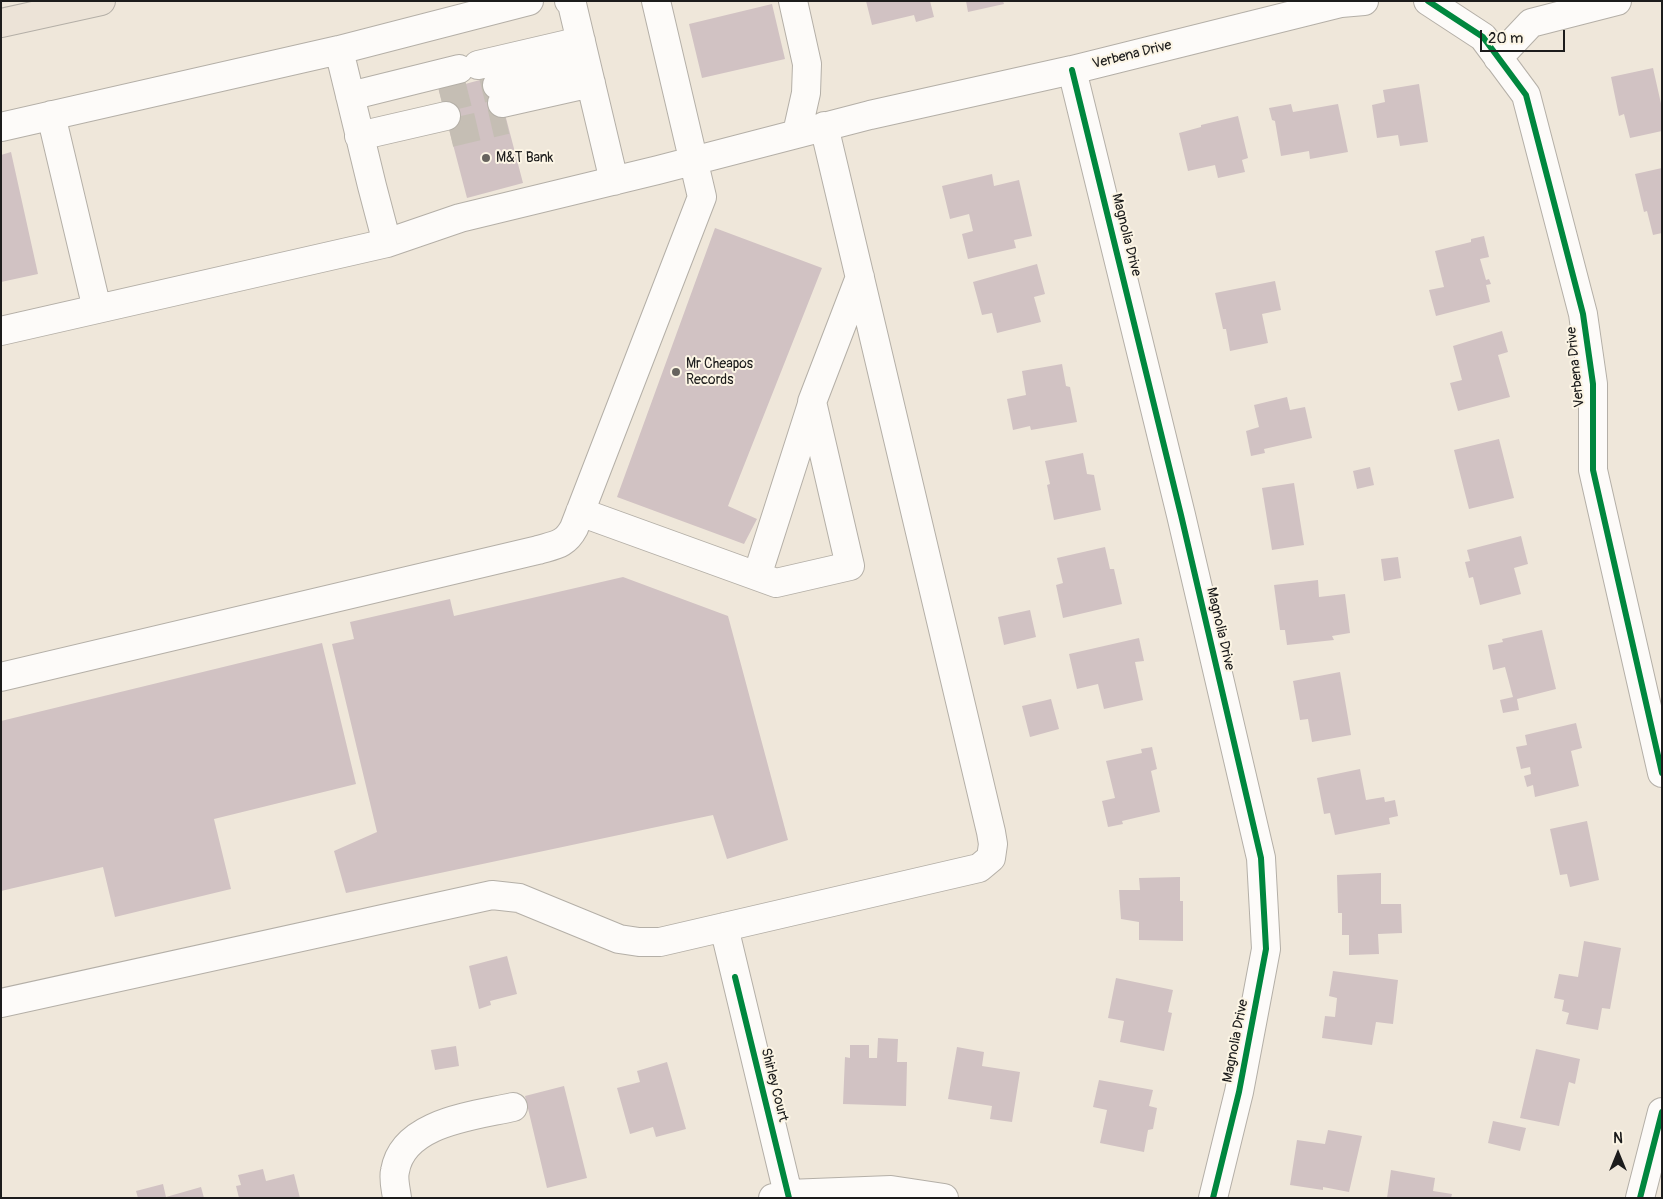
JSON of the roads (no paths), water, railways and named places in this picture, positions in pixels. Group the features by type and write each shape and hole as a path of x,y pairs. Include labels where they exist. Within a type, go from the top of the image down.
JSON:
{"main road":[{"path":"1,23 101,1"}],"street":[{"path":"1,127 339,50 529,1"},
{"path":"569,1 572,4 614,181"},
{"path":"1,677 371,590 562,543 569,538 702,197 656,1"},
{"path":"792,1 806,64 806,94 797,133"},
{"name":"Verbena Drive","path":"1,331 387,243 460,218 614,181 824,126 1072,70 1340,3 1364,1"},
{"name":"Verbena Drive","path":"1428,1 1482,37 1526,95 1583,314 1593,384 1593,470 1650,665 1662,773"},
{"path":"1498,58 1531,23 1617,1"},
{"path":"339,50 387,243"},
{"path":"357,126 468,67 588,72"},
{"name":"Magnolia Drive","path":"1072,70 1181,515 1260,858 1266,949 1239,1092 1213,1198"},
{"path":"588,72 502,103 588,72"},
{"path":"51,115 97,309"},
{"path":"357,126 446,116 357,126"},
{"path":"1,1003 492,895 518,898 619,939 639,942 660,942 979,868 991,858 993,844 824,126"},
{"path":"757,576 812,402 860,277"},
{"path":"580,512 776,583 850,566 812,402"},
{"name":"Shirley Court","path":"724,927 783,1197"},
{"path":"396,1198 394,1171 404,1148 419,1135 443,1122 513,1107"},
{"path":"1640,1198 1662,1112"},
{"path":"783,1197 891,1190 944,1198"}],"tunnel":[{"path":"441,99 497,85"},
{"path":"450,133 506,120"}],"place":[{"name":"M&T Bank","path":"486,158"},
{"name":"Mr Cheapos Records","path":"676,372"}]}
